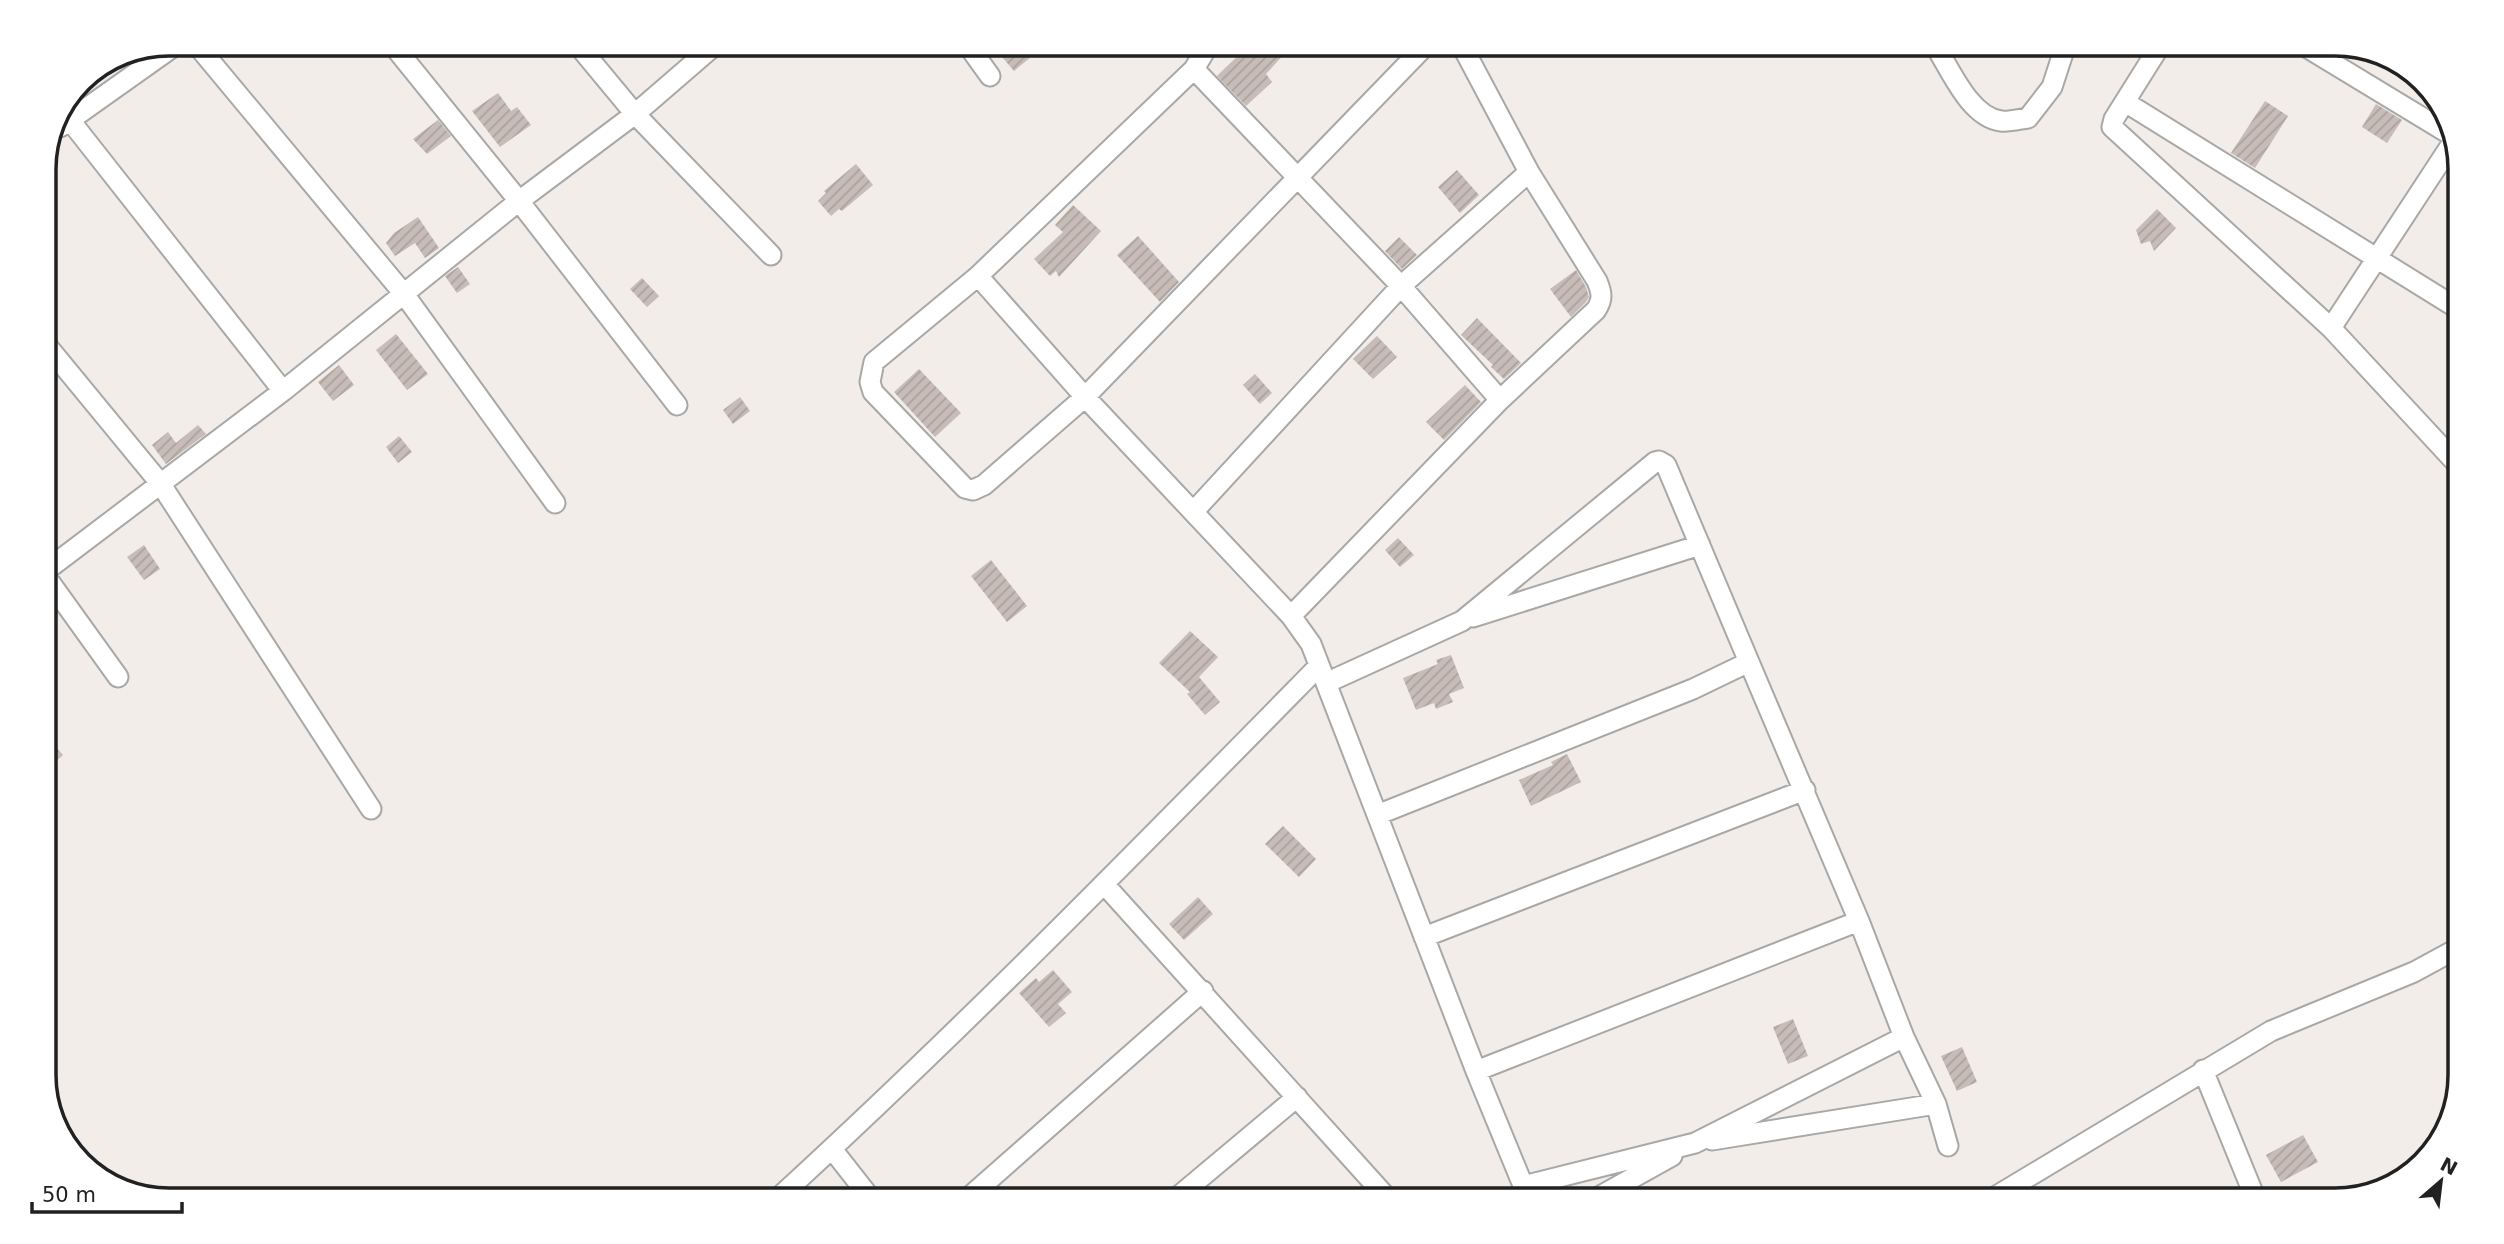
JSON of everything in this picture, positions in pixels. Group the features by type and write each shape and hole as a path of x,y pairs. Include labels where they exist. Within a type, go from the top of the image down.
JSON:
{"street":[{"path":"206,56 404,294 555,503"},
{"path":"402,56 519,201 677,405"},
{"path":"587,56 635,114 771,255"},
{"path":"56,564 283,391 519,201 635,114 702,56"},
{"path":"976,56 990,76"},
{"path":"1202,56 1194,69 978,276 874,362 870,382 873,392 965,488 973,490 984,485 1085,397 1416,56"},
{"path":"1291,616 1500,400 1596,310 1601,301 1602,293 1597,281 1529,172 1467,56"},
{"path":"1941,56 1959,87 1982,114 2001,121 2028,118 2052,87 2062,56"},
{"path":"2154,56 2112,122 2112,127 2331,328 2448,454"},
{"path":"2321,56 2440,128"},
{"path":"70,117 158,57"},
{"path":"1194,69 1401,286 1500,400"},
{"path":"2125,102 2448,303"},
{"path":"67,122 283,391"},
{"path":"2331,328 2447,152"},
{"path":"1194,511 1401,286 1529,172"},
{"path":"978,276 1085,397 1291,616 1311,644 1524,1188"},
{"path":"56,357 160,483 371,809"},
{"path":"1462,621 1655,462 1666,465 1805,790 1904,1037 1936,1104 1948,1146"},
{"path":"789,1188 1322,674 1462,621 1700,545"},
{"path":"56,590 118,677"},
{"path":"1377,815 1693,689 1749,662"},
{"path":"1424,937 1805,790"},
{"path":"1104,884 1203,991 1375,1188"},
{"path":"1476,1071 1859,921"},
{"path":"2009,1188 2271,1031 2414,972 2448,954"},
{"path":"981,1188 1203,991"},
{"path":"1614,1188 1695,1143 1904,1037"},
{"path":"2203,1070 2251,1188"},
{"path":"1188,1188 1297,1097"},
{"path":"1543,1188 1695,1143 1936,1104"},
{"path":"832,1149 863,1188"}],"building":[{"path":"1001,56 1032,56 1014,71"},
{"path":"1238,56 1282,56 1266,74 1272,82 1246,106 1217,76"},
{"path":"498,93 511,111 517,107 531,125 500,147 472,111"},
{"path":"2265,101 2288,116 2255,168 2231,153"},
{"path":"2376,104 2402,120 2387,143 2362,127"},
{"path":"438,120 451,136 427,154 413,139"},
{"path":"856,164 873,185 842,211 839,209 831,216 818,201 826,193 824,191"},
{"path":"1457,170 1479,195 1460,213 1438,187"},
{"path":"1073,205 1101,231 1059,277 1056,271 1050,276 1034,259 1063,232 1055,225"},
{"path":"2157,209 2176,228 2154,251 2150,241 2141,244 2136,230"},
{"path":"418,217 439,248 425,258 415,243 395,256 386,243 394,233"},
{"path":"1138,236 1179,282 1160,302 1117,255"},
{"path":"1399,237 1417,255 1402,269 1385,251"},
{"path":"458,267 470,284 457,293 445,276"},
{"path":"1576,270 1589,297 1571,317 1550,289"},
{"path":"642,278 659,296 647,307 630,289"},
{"path":"1477,318 1521,363 1504,379 1461,335"},
{"path":"396,334 428,374 407,390 376,350"},
{"path":"1377,336 1397,357 1373,379 1353,359"},
{"path":"339,365 354,385 333,401 318,382"},
{"path":"919,369 961,413 935,437 894,392"},
{"path":"1255,374 1272,393 1260,404 1243,385"},
{"path":"1465,385 1481,402 1444,440 1426,422"},
{"path":"740,397 750,411 733,424 723,410"},
{"path":"198,425 206,434 166,464 152,445 168,432 176,443"},
{"path":"399,436 412,452 398,463 386,447"},
{"path":"1398,538 1414,555 1400,567 1385,550"},
{"path":"144,545 160,569 144,580 127,557"},
{"path":"991,560 1027,606 1007,622 971,576"},
{"path":"1190,631 1218,657 1199,677 1220,702 1205,715 1187,694 1190,692 1159,663"},
{"path":"1451,655 1464,688 1449,694 1453,702 1436,709 1434,703 1416,710 1403,678 1438,664 1436,660"},
{"path":"56,747 63,755 56,761"},
{"path":"1567,754 1581,782 1531,806 1519,780 1553,765 1551,762"},
{"path":"1283,826 1316,859 1299,877 1265,844"},
{"path":"1198,897 1213,914 1184,940 1169,924"},
{"path":"1053,970 1072,992 1058,1004 1066,1013 1049,1027 1019,993 1036,978 1039,982"},
{"path":"1793,1019 1808,1056 1788,1064 1773,1027"},
{"path":"1962,1047 1977,1082 1957,1091 1941,1056"},
{"path":"2303,1135 2318,1162 2281,1182 2266,1155"}]}
